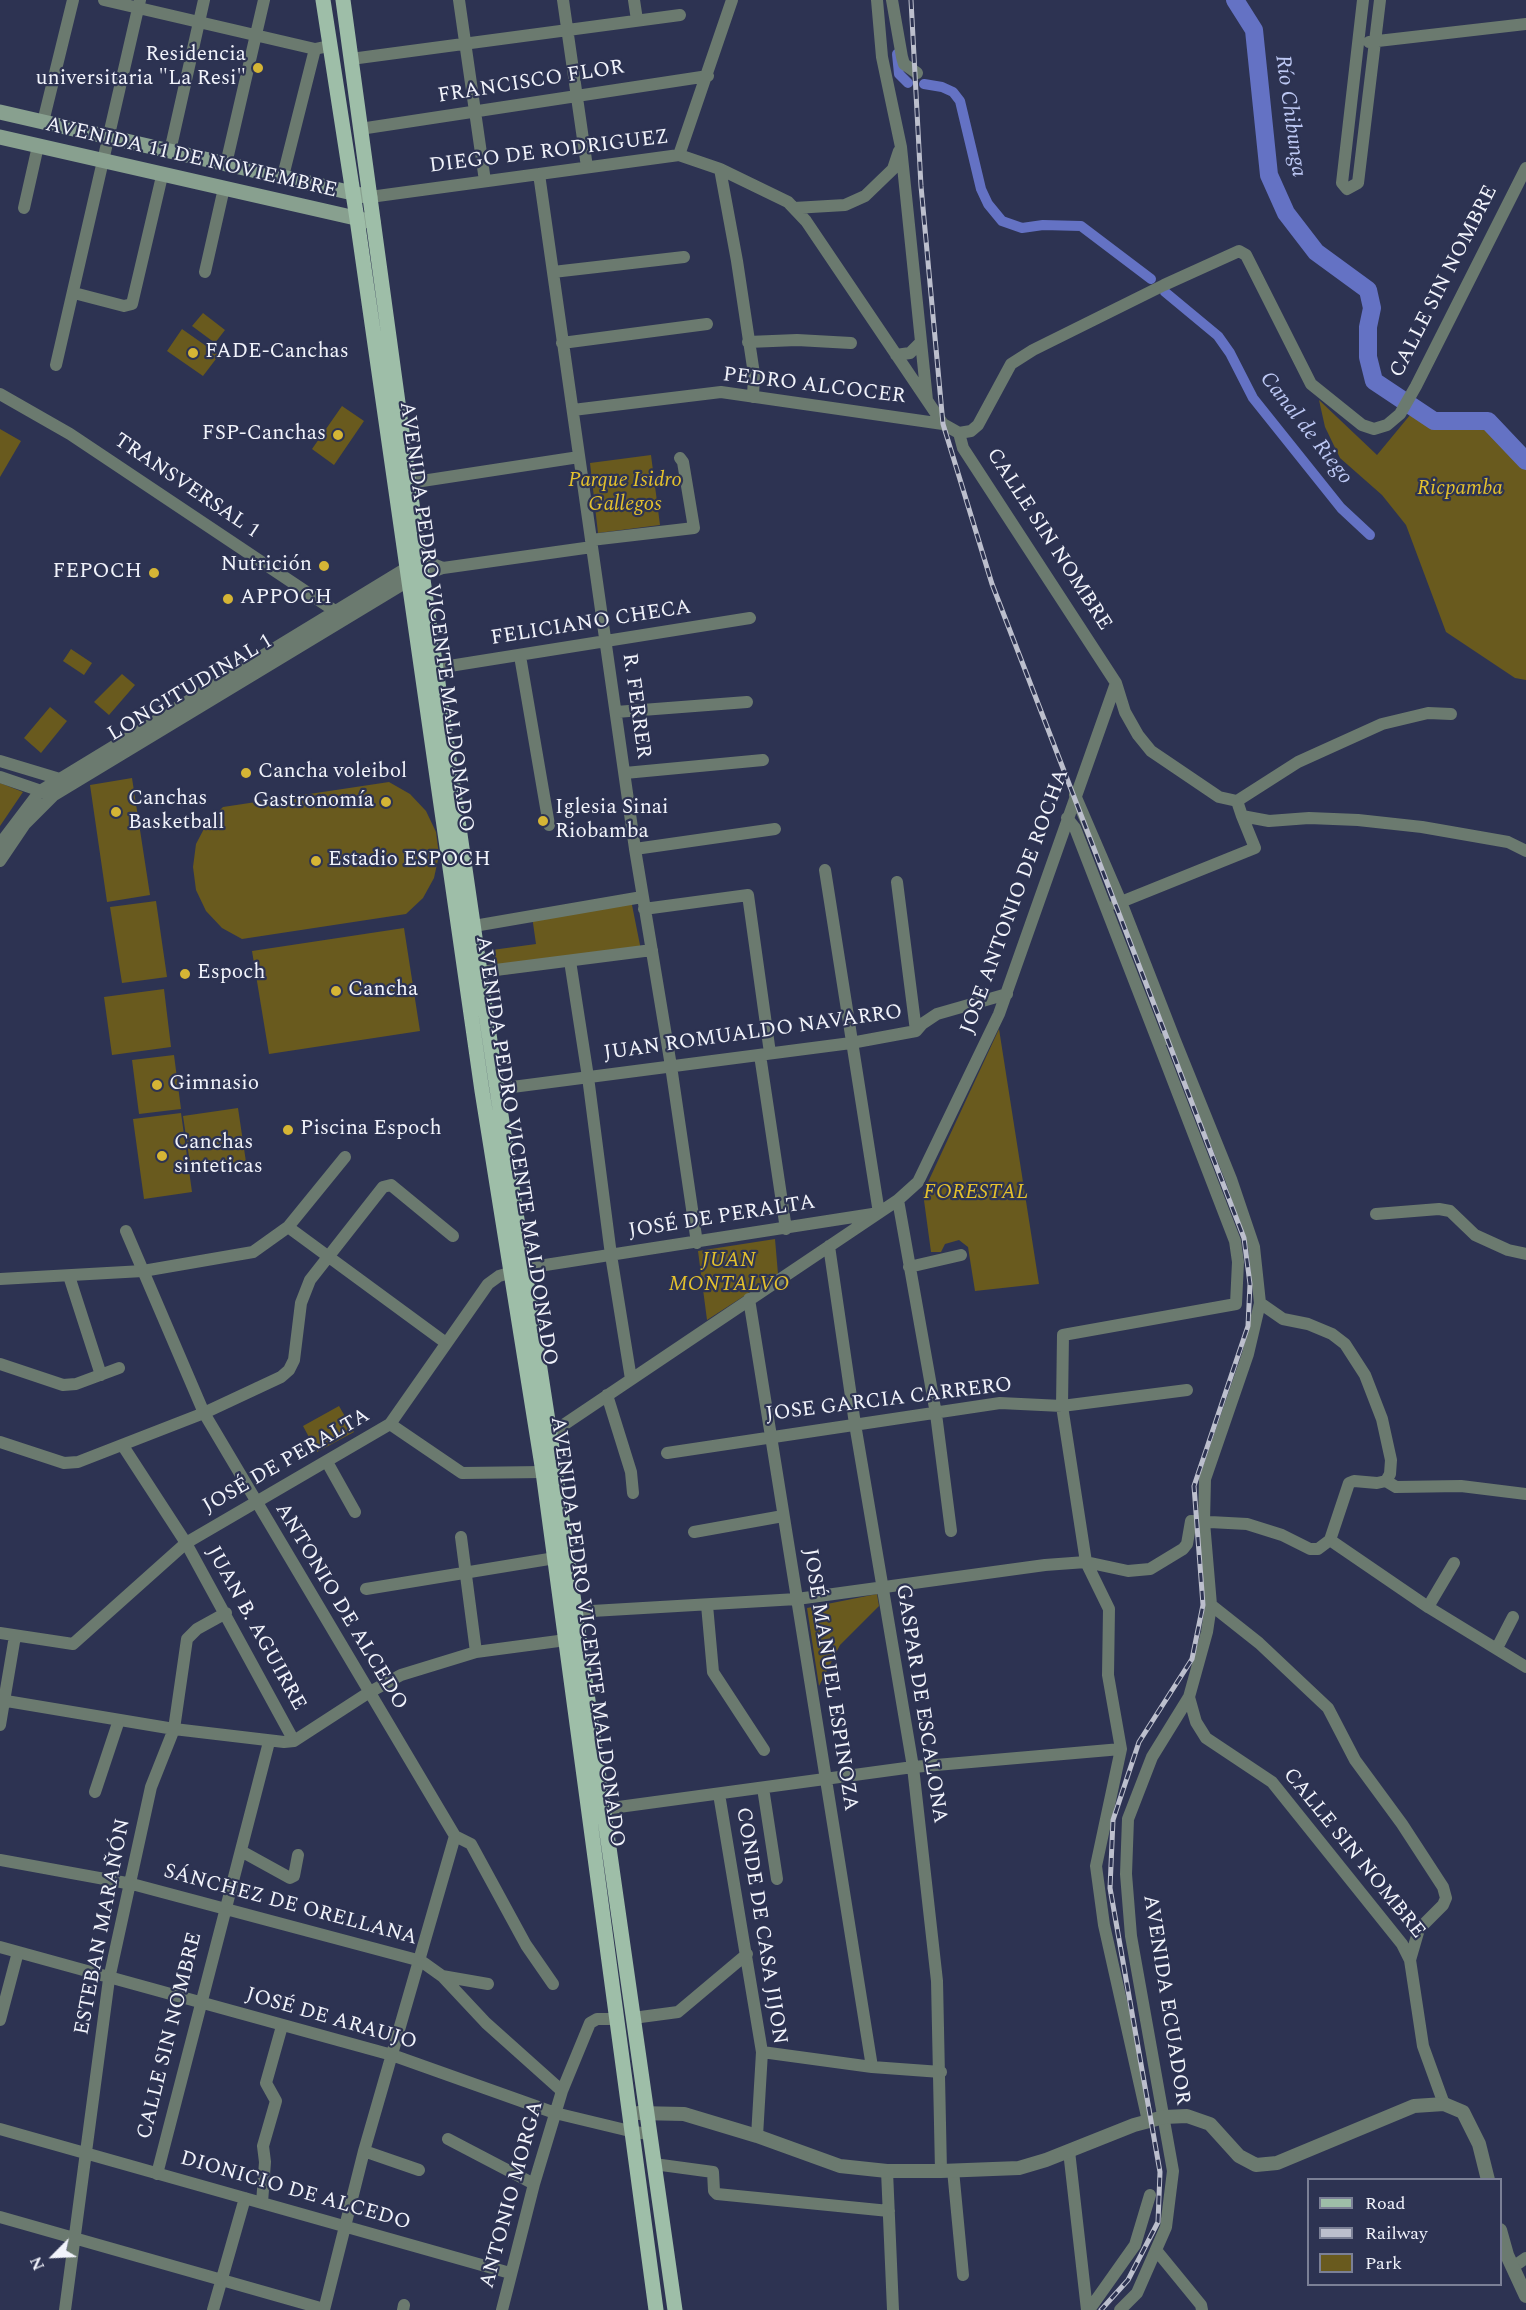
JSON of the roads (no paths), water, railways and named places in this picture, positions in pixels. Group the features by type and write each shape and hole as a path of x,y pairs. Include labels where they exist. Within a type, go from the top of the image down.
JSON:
{"main road":[{"name":"AVENIDA PEDRO VICENTE MALDONADO","path":"322,0 322,48 357,219 482,1091 550,1434 604,1809 625,2019"},
{"name":"AVENIDA PEDRO VICENTE MALDONADO","path":"343,0 409,483 497,1089 543,1472 566,1640 639,2113 650,2134 675,2310"},
{"name":"AVENIDA 11 DE NOVIEMBRE","path":"0,112 370,197"},
{"name":"AVENIDA 11 DE NOVIEMBRE","path":"0,136 162,176 373,222"},
{"name":"AVENIDA PEDRO VICENTE MALDONADO","path":"639,2113 634,2132 656,2310"}],"street":[{"path":"43,122 73,0"},
{"path":"104,0 139,4 257,36 322,48 283,176"},
{"path":"170,151 204,0"},
{"path":"226,164 264,0"},
{"path":"459,0 485,181"},
{"path":"563,0 587,167"},
{"path":"634,0 637,20"},
{"path":"680,155 732,0"},
{"path":"877,0 882,57 901,147 928,401"},
{"path":"892,0 904,64 917,72"},
{"path":"1363,0 1342,183 1347,189 1358,183 1380,0"},
{"path":"56,365 139,4"},
{"path":"351,59 680,15"},
{"path":"1359,43 1526,24"},
{"name":"FRANCISCO FLOR","path":"360,129 708,76"},
{"path":"24,208 38,146"},
{"path":"794,208 845,205 865,196 893,169 901,147"},
{"name":"DIEGO DE RODRIGUEZ","path":"370,197 680,155 720,170 757,185 788,202 806,221 943,424"},
{"name":"CALLE SIN NOMBRE","path":"1237,801 1219,797 1151,751 1125,712 1116,683 963,448 959,433 971,431 978,424 1011,364 1034,350 1235,251 1246,255 1311,384 1362,425 1374,429 1387,424 1400,414 1416,386 1526,168"},
{"path":"720,170 737,261 754,374 753,397"},
{"name":"R. FERRER","path":"539,174 635,849 671,1066 697,1243"},
{"path":"74,293 124,306 132,304 162,176"},
{"path":"206,272 224,188"},
{"path":"553,272 684,257"},
{"path":"562,343 707,324"},
{"path":"748,342 797,340 851,343"},
{"path":"896,355 910,353 921,342"},
{"name":"PEDRO ALCOCER","path":"573,410 721,392 943,424"},
{"name":"TRANSVERSAL 1","path":"0,394 70,434 346,619"},
{"path":"943,424 959,433"},
{"path":"409,483 579,457"},
{"name":"LONGITUDINAL 1","path":"0,844 14,822 40,791 336,612 407,574 423,575 443,568 694,528 683,462 680,458"},
{"path":"421,559 443,568"},
{"name":"LONGITUDINAL 1","path":"0,861 25,824 54,795 346,619 407,574 421,559"},
{"name":"FELICIANO CHECA","path":"437,668 750,618"},
{"path":"520,656 549,825"},
{"name":"JOSE ANTONIO DE ROCHA","path":"550,1434 898,1200 918,1182 1007,994 1116,683"},
{"path":"616,712 747,702"},
{"path":"1106,908 1255,848 1237,801 1298,762 1382,724 1428,713 1451,714"},
{"path":"625,773 763,760"},
{"path":"0,761 73,783"},
{"path":"0,777 54,795"},
{"name":"AVENIDA ECUADOR","path":"1075,795 1121,902 1231,1179 1254,1247 1260,1303 1248,1354 1205,1479 1204,1522 1211,1605 1207,1632 1189,1697 1152,1757 1128,1819 1126,1874 1131,1936 1173,2171 1166,2227 1137,2293 1120,2310"},
{"path":"1242,816 1269,821 1309,818 1358,820 1422,827 1508,842 1526,851"},
{"path":"1067,818 1075,828 1158,1040 1234,1240 1238,1262 1236,1304 1063,1335 1062,1406 1086,1562 1109,1609 1108,1675 1121,1749 1096,1866 1104,1925 1148,2121"},
{"path":"635,849 775,829"},
{"path":"825,870 879,1213"},
{"path":"897,882 916,1031"},
{"path":"474,926 643,903 748,895 786,1229"},
{"path":"480,972 652,950"},
{"path":"570,961 588,1077 611,1255 631,1379"},
{"name":"JUAN ROMUALDO NAVARRO","path":"497,1089 851,1043 916,1031 922,1024 938,1014 1007,994"},
{"path":"1158,1040 1174,1038"},
{"path":"0,1279 143,1270 253,1252 288,1227 345,1157"},
{"path":"0,1442 63,1462 78,1462 204,1413 280,1377 289,1370 294,1360 304,1292 310,1280 387,1185 391,1185 453,1236"},
{"path":"898,1200 936,1414 951,1532"},
{"path":"1376,1214 1439,1209 1450,1211 1475,1235 1508,1250 1526,1254"},
{"name":"JOSÉ DE PERALTA","path":"0,1633 73,1644 186,1543 390,1424 488,1284 519,1269 879,1213"},
{"path":"288,1227 446,1343"},
{"name":"ANTONIO DE ALCEDO","path":"126,1231 204,1413 368,1693 455,1836 471,1844 526,1945 553,1983"},
{"name":"GASPAR DE ESCALONA","path":"829,1246 855,1424 913,1767 937,1981 947,2171 963,2275"},
{"path":"909,1267 960,1255"},
{"path":"69,1276 101,1375"},
{"name":"JOSÉ MANUEL ESPINOZA","path":"749,1299 872,2067"},
{"path":"1260,1303 1283,1319 1308,1324 1332,1334 1345,1344 1365,1375 1382,1419 1391,1460 1391,1471 1386,1480"},
{"path":"0,1364 63,1385 119,1368"},
{"name":"JOSE GARCIA CARRERO","path":"668,1453 770,1435 936,1414 1000,1403 1062,1406 1187,1390"},
{"path":"607,1395 632,1472 633,1493"},
{"path":"390,1424 462,1473 543,1472"},
{"name":"JUAN B. AGUIRRE","path":"123,1446 186,1543 294,1741"},
{"path":"327,1462 355,1512"},
{"path":"574,1612 797,1599 1045,1565 1086,1562 1128,1571 1150,1569 1184,1549 1191,1521 1247,1524 1282,1534 1310,1549 1318,1549 1330,1540 1349,1483 1354,1481 1386,1480 1396,1487 1461,1486 1526,1494"},
{"path":"694,1532 783,1516"},
{"path":"461,1537 476,1652"},
{"path":"1330,1540 1428,1607 1526,1667"},
{"path":"366,1589 555,1558"},
{"path":"1428,1607 1454,1563"},
{"path":"707,1605 712,1672 764,1750"},
{"path":"1211,1605 1259,1642 1328,1708 1355,1760 1443,1887 1446,1898 1443,1905 1419,1929 1410,1960"},
{"name":"ESTEBAN MARAÑÓN","path":"65,2310 109,1979 132,1884 151,1787 174,1729 187,1639 197,1629 226,1613"},
{"path":"1497,1648 1513,1617"},
{"path":"0,1725 2,1700 15,1636"},
{"path":"2,1700 174,1729 269,1742 294,1741 368,1693 401,1675 476,1652 566,1640"},
{"name":"CALLE SIN NOMBRE","path":"1189,1697 1196,1722 1206,1738 1272,1782 1402,1944 1410,1960 1423,2046 1444,2104"},
{"path":"95,1792 119,1720"},
{"name":"CALLE SIN NOMBRE","path":"157,2174 269,1742"},
{"path":"604,1809 913,1767 1121,1749"},
{"path":"763,1788 777,1879"},
{"name":"CONDE DE CASA JIJON","path":"719,1794 762,2052 757,2136"},
{"path":"0,2217 324,2309 364,2151 455,1836"},
{"path":"241,1851 290,1878 294,1876 298,1855"},
{"name":"SÁNCHEZ DE ORELLANA","path":"0,1860 132,1884 421,1960 442,1976 486,2023 562,2091"},
{"name":"JOSÉ DE ARAUJO","path":"0,1947 109,1979 392,2055 555,2113 650,2134"},
{"path":"0,2020 18,1952"},
{"path":"562,2091 590,2023 597,2019 625,2019 678,2012 747,1954"},
{"path":"442,1976 488,1984"},
{"path":"262,2203 265,2162 263,2146 276,2101 266,2083 282,2026"},
{"path":"762,2052 872,2067 941,2072"},
{"name":"ANTONIO MORGA","path":"502,2310 534,2184 562,2091"},
{"path":"639,2113 684,2114 757,2136 840,2166 887,2171 947,2171 1019,2168 1148,2121 1164,2117 1187,2116 1210,2124 1239,2156 1256,2165 1277,2163 1414,2106 1444,2104 1463,2112 1479,2144 1488,2178"},
{"name":"DIONICIO DE ALCEDO","path":"0,2129 510,2273"},
{"path":"448,2139 534,2184"},
{"path":"364,2151 419,2170"},
{"path":"1069,2151 1088,2310"},
{"path":"654,2164 713,2172 717,2194 889,2211"},
{"path":"887,2171 893,2310"},
{"path":"1088,2310 1135,2245 1150,2194"},
{"path":"213,2310 245,2198"},
{"path":"1502,2236 1526,2296"},
{"path":"1156,2250 1201,2310"},
{"path":"1513,2267 1526,2258"}],"waterway":[{"name":"Río Chibunga","path":"1235,0 1254,30 1269,175 1286,213 1316,252 1368,290 1372,308 1368,327 1368,357 1374,381 1434,421 1488,421 1526,461"},
{"name":"Canal de Riego","path":"897,54 899,74 908,83"},
{"name":"Canal de Riego","path":"924,84 942,87 953,92 960,101 981,189 988,204 1002,221 1022,228 1043,225 1081,226 1151,279"},
{"name":"Canal de Riego","path":"1165,292 1218,336 1230,353 1253,398 1341,508 1370,535"}],"railway":[{"path":"911,0 921,186 943,424 992,584 1244,1238 1250,1284 1248,1326 1194,1486 1203,1605 1192,1659 1139,1742 1113,1820 1110,1888 1160,2172 1158,2222 1128,2280 1101,2310"}],"place":[{"name":"Residencia universitaria \"La Resi\"","path":"258,68"},
{"name":"FADE-Canchas","path":"193,353"},
{"name":"FSP-Canchas","path":"338,435"},
{"name":"Nutrición","path":"324,566"},
{"name":"FEPOCH","path":"154,573"},
{"name":"APPOCH","path":"228,599"},
{"name":"Cancha voleibol","path":"246,773"},
{"name":"Gastronomía","path":"386,802"},
{"name":"Canchas Basketball","path":"116,812"},
{"name":"Iglesia Sinai Riobamba","path":"543,821"},
{"name":"Estadio ESPOCH","path":"316,861"},
{"name":"Espoch","path":"185,974"},
{"name":"Cancha","path":"336,991"},
{"name":"Gimnasio","path":"157,1085"},
{"name":"Piscina Espoch","path":"288,1130"},
{"name":"Canchas sinteticas","path":"162,1156"}],"park label":[{"name":"Ricpamba","path":"1460,490"},
{"name":"Parque Isidro Gallegos","path":"625,494"},
{"name":"FORESTAL","path":"976,1194"},
{"name":"JUAN MONTALVO","path":"729,1274"}]}
